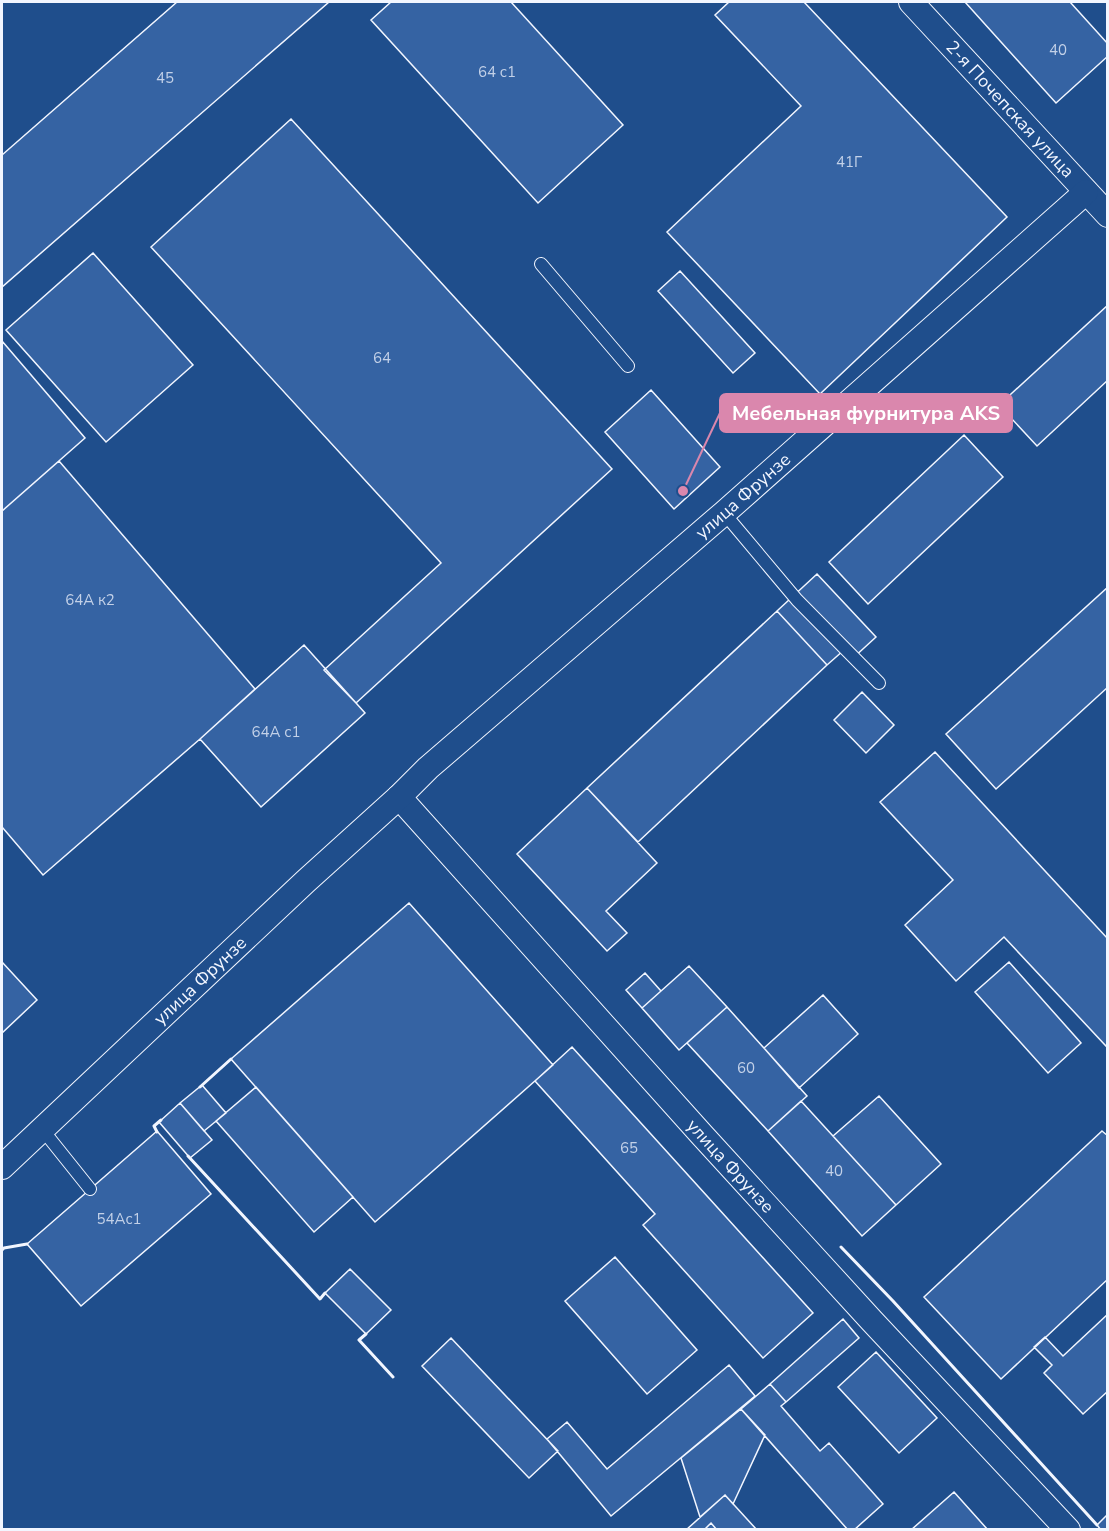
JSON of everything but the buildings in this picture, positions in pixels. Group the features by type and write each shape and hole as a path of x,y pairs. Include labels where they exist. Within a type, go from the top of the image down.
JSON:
{"street":[{"name":"2-я Почепская улица","path":"911,2 1107,215"},
{"name":"улица Фрунзе","path":"2,1167 428,768 724,513 1086,192"},
{"name":"улица Фрунзе","path":"399,797 767,1206 1068,1530"}],"lane":[{"path":"541,264 628,366"},
{"path":"724,513 797,600 879,683"},
{"path":"42,1129 90,1189"}],"wall":[{"path":"200,1087 231,1059"},
{"path":"157,1132 154,1126 161,1120"},
{"path":"188,1156 320,1299 325,1293"},
{"path":"2,1250 27,1244"},
{"path":"841,1247 1097,1525"},
{"path":"366,1334 359,1340 393,1377"}],"place":[{"name":"Мебельная фурнитура AKS","path":"683,491"}]}
